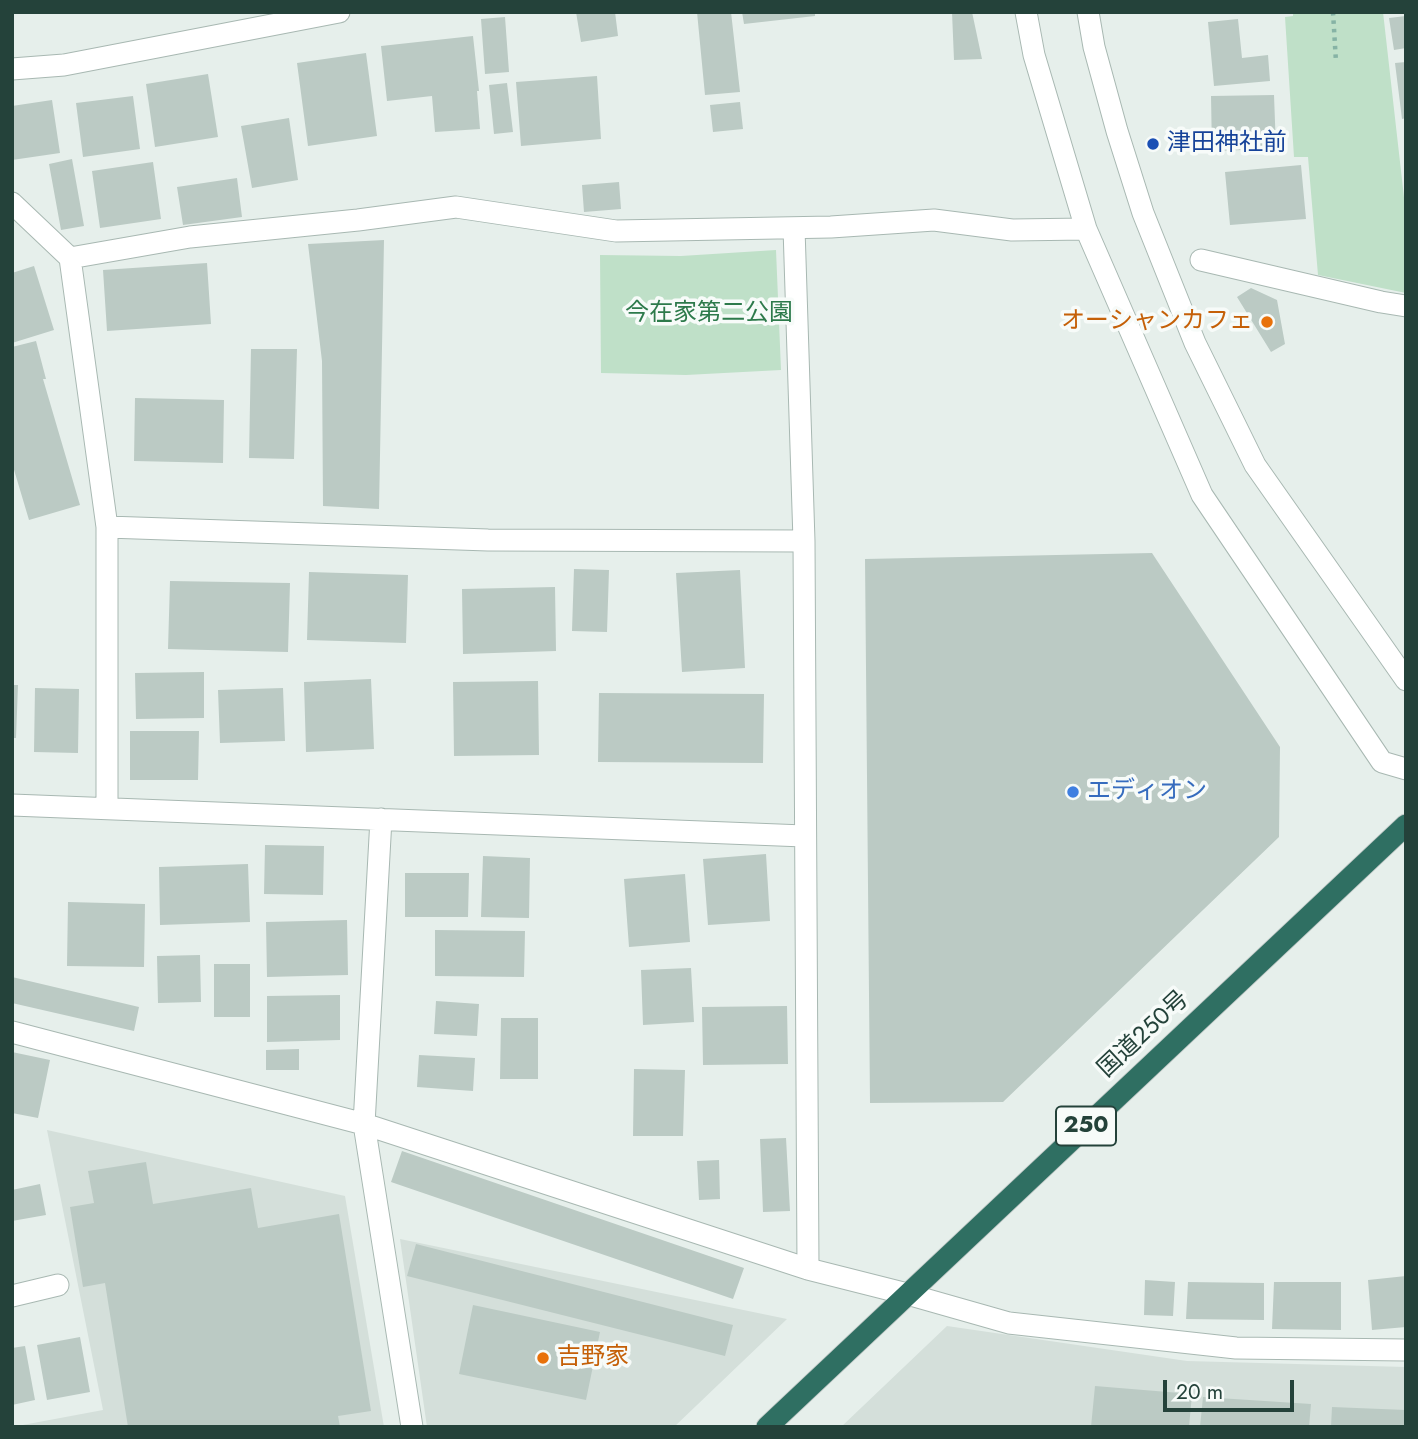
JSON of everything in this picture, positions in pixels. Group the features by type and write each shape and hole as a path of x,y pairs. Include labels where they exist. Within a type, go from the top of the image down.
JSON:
{"highway":[{"name":"国道250号","path":"766,1427 1406,825"}],"street":[{"path":"12,69 64,65 339,12"},
{"path":"1027,12 1034,55 1086,229 1202,495 1382,762 1406,769"},
{"path":"1088,12 1094,47 1116,131 1143,214 1195,343 1255,465 1406,680"},
{"path":"12,203 70,258 107,527 107,808"},
{"path":"70,258 190,237 456,207 615,230 793,228 934,220 1012,230 1086,229"},
{"path":"793,228 804,541 808,1269"},
{"path":"1200,260 1406,306"},
{"path":"107,527 488,540 804,541"},
{"path":"12,805 804,836"},
{"path":"381,819 364,1124 412,1427"},
{"path":"12,1032 364,1124 808,1269 1009,1323 1236,1348 1406,1350"},
{"path":"12,1296 58,1285"}],"path":[{"path":"1333,12 1336,62"}],"shaded area":[{"path":"47,1130 345,1196 384,1427 12,1427 103,1410"},
{"path":"400,1239 787,1319 674,1427 427,1427"},
{"path":"947,1326 1187,1361 1406,1367 1406,1427 841,1427"}],"green space":[{"path":"1293,12 1383,12 1406,215 1406,293 1318,275 1308,157 1294,157 1285,17 1293,16"},
{"name":"今在家第二公園","path":"776,250 781,370 686,375 601,373 600,255 681,256"}],"building":[{"path":"576,12 615,12 618,36 581,42"},
{"path":"697,12 731,12 740,92 705,95"},
{"path":"742,12 815,12 815,16 744,24"},
{"path":"952,12 972,12 982,59 954,60"},
{"path":"1406,16 1406,48 1394,50 1389,18"},
{"path":"505,17 509,72 485,74 481,19"},
{"path":"1238,19 1242,58 1268,55 1270,81 1214,86 1208,22"},
{"path":"473,36 480,129 435,132 432,96 387,101 381,46"},
{"path":"366,53 377,136 308,146 297,63"},
{"path":"1406,62 1406,118 1402,119 1395,63"},
{"path":"208,74 218,137 155,147 146,84"},
{"path":"597,76 601,139 521,146 516,82"},
{"path":"507,83 513,132 494,134 489,85"},
{"path":"1274,95 1276,149 1212,151 1211,96"},
{"path":"133,96 140,149 83,157 76,103"},
{"path":"52,100 60,153 12,160 12,106"},
{"path":"740,102 743,129 713,132 710,105"},
{"path":"289,118 298,180 252,188 241,126"},
{"path":"72,159 84,226 61,230 49,164"},
{"path":"153,162 161,219 100,228 92,171"},
{"path":"1301,165 1306,219 1230,225 1225,172"},
{"path":"237,178 242,217 183,225 177,187"},
{"path":"619,182 621,209 584,212 582,185"},
{"path":"384,240 379,509 323,506 322,361 308,244"},
{"path":"207,263 211,324 107,331 103,270"},
{"path":"34,266 54,330 12,343 12,273"},
{"name":"オーシャンカフェ","path":"1251,288 1277,300 1285,344 1271,352 1237,297"},
{"path":"36,341 46,379 43,379 80,505 29,520 12,463 12,347"},
{"path":"251,349 297,349 294,459 249,458"},
{"path":"135,398 224,400 223,463 134,461"},
{"name":"エディオン","path":"1152,553 1280,747 1279,837 1003,1102 870,1103 865,559"},
{"path":"574,569 609,570 607,632 572,631"},
{"path":"740,570 745,668 682,672 676,573"},
{"path":"309,572 408,575 406,643 307,640"},
{"path":"170,581 290,583 288,652 168,649"},
{"path":"555,587 556,651 463,654 462,589"},
{"path":"204,672 204,718 136,719 135,673"},
{"path":"371,679 374,749 306,752 304,682"},
{"path":"538,681 539,755 454,756 453,682"},
{"path":"12,685 18,685 16,738 12,738"},
{"path":"35,688 79,689 78,753 34,752"},
{"path":"283,688 285,741 220,743 218,690"},
{"path":"599,693 764,694 763,763 598,762"},
{"path":"130,731 199,731 198,780 130,780"},
{"path":"265,845 324,846 323,895 264,894"},
{"path":"766,854 770,921 708,925 703,859"},
{"path":"483,856 530,858 529,918 481,917"},
{"path":"248,864 250,922 160,925 159,867"},
{"path":"405,873 469,873 468,917 405,917"},
{"path":"685,874 690,942 629,947 624,879"},
{"path":"68,902 145,904 144,967 67,966"},
{"path":"347,920 348,975 267,977 266,922"},
{"path":"435,930 525,931 524,977 435,976"},
{"path":"200,955 201,1002 158,1003 157,956"},
{"path":"214,964 250,964 250,1017 214,1017"},
{"path":"691,968 694,1022 643,1025 641,970"},
{"path":"12,977 139,1007 134,1031 12,1003"},
{"path":"340,995 340,1040 267,1042 267,996"},
{"path":"436,1001 479,1004 477,1036 434,1034"},
{"path":"787,1006 788,1064 703,1065 702,1007"},
{"path":"501,1018 538,1018 538,1079 500,1079"},
{"path":"299,1049 299,1070 266,1070 266,1050"},
{"path":"12,1052 50,1060 38,1118 12,1113"},
{"path":"419,1055 475,1058 473,1091 417,1087"},
{"path":"634,1069 685,1070 683,1136 633,1136"},
{"path":"786,1138 790,1211 763,1212 760,1139"},
{"path":"402,1151 744,1268 733,1299 391,1182"},
{"path":"719,1160 720,1199 699,1200 697,1161"},
{"path":"146,1162 153,1204 251,1188 258,1228 339,1214 371,1411 338,1416 340,1427 128,1427 105,1283 83,1287 70,1207 94,1203 88,1171"},
{"path":"40,1184 46,1215 12,1221 12,1190"},
{"path":"416,1244 733,1325 725,1356 407,1276"},
{"path":"1406,1276 1406,1327 1372,1330 1368,1280"},
{"path":"1145,1280 1175,1282 1173,1316 1144,1315"},
{"path":"1188,1282 1264,1283 1264,1320 1186,1319"},
{"path":"1274,1282 1341,1282 1341,1330 1272,1329"},
{"path":"473,1305 600,1332 586,1400 459,1374"},
{"path":"80,1337 90,1392 47,1400 37,1345"},
{"path":"25,1346 35,1400 12,1405 12,1348"},
{"path":"1095,1386 1192,1394 1189,1427 1091,1427"},
{"path":"1203,1397 1311,1404 1309,1427 1200,1427"},
{"path":"1332,1407 1406,1410 1406,1427 1331,1427"}],"place":[{"name":"津田神社前","path":"1153,144"},
{"name":"オーシャンカフェ","path":"1267,322"},
{"name":"エディオン","path":"1073,792"},
{"name":"吉野家","path":"543,1358"}]}
